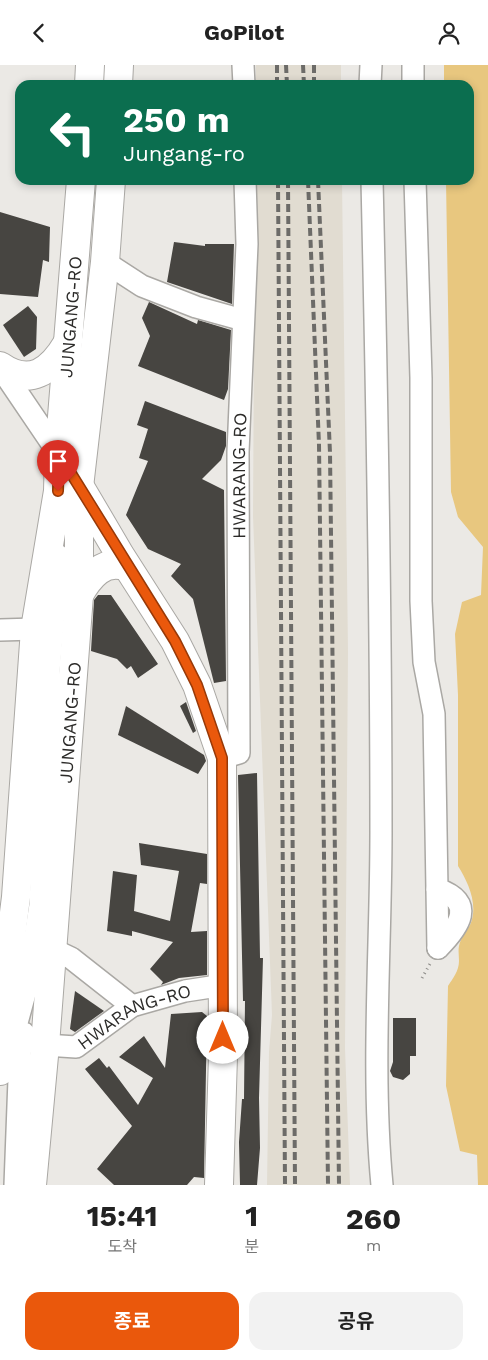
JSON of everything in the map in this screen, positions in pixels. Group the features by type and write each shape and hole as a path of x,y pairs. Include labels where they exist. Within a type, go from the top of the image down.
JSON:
{"main road":[{"path":"89,80 90,65"},
{"path":"118,80 119,65"},
{"name":"JUNGANG-RO","path":"32,1185 45,1045 79,595 69,489 59,454 81,185"},
{"name":"JUNGANG-RO","path":"0,1071 6,984 16,897 35,629 69,489 104,262 110,185"},
{"path":"0,366 16,374 43,373 56,362 68,344"},
{"path":"69,489 127,567 175,641 197,685 222,758 224,985 219,1185"},
{"path":"79,595 92,575 104,567 116,564 127,567"}],"street":[{"path":"243,65 244,80"},
{"path":"370,65 370,80"},
{"path":"413,65 413,80"},
{"name":"HWARANG-RO","path":"222,758 239,753 238,452 247,244 246,185"},
{"path":"372,185 379,475 381,903 378,1106 382,1185"},
{"path":"415,185 421,378 421,601 424,661 434,714 437,889"},
{"name":"JUNGANG-RO","path":"104,262 142,286 196,307 243,320"},
{"path":"0,366 59,454"},
{"path":"0,1084 27,986 40,905 49,671 60,544 69,489"},
{"path":"0,630 35,629"},
{"path":"14,1185 20,1053 56,893"},
{"path":"52,949 70,959 132,1006"},
{"name":"HWARANG-RO","path":"45,1045 76,1047 132,1006 185,991 224,985"}],"shaded area":[{"path":"256,65 341,65 341,80 256,80"},
{"path":"444,65 488,65 488,1185 478,1185 477,1155 460,1151 446,1086 448,986 458,968 459,946 470,925 473,910 469,886 458,866 458,695 455,634 462,602 481,595 483,547 458,517 451,492 446,185 474,185 474,80 444,80"},
{"path":"255,185 342,185 348,652 345,1048 350,1185 267,1185 269,1052 272,1015 253,516"}],"building":[{"path":"0,212 50,227 49,262 43,260 38,297 0,294"},
{"path":"174,242 205,246 205,244 234,244 232,304 167,282"},
{"path":"149,302 197,324 198,320 231,330 228,389 224,400 138,366 150,336 142,318"},
{"path":"28,306 37,317 36,349 24,357 3,325"},
{"path":"145,401 226,432 226,446 221,460 202,479 224,490 226,681 214,683 193,599 171,576 181,564 148,549 126,515 148,461 139,458 148,429 137,425"},
{"path":"98,595 111,595 158,664 138,678 131,666 127,669 117,659 91,651 94,600"},
{"path":"186,702 196,731 193,733 180,706"},
{"path":"126,706 204,755 206,761 198,774 118,735"},
{"path":"257,773 260,958 263,958 259,1098 260,1148 257,1185 240,1185 239,1142 242,1099 244,1099 245,1001 243,1001 238,775"},
{"path":"139,843 207,854 207,884 200,883 191,932 207,931 207,975 179,978 161,985 163,982 150,969 173,942 132,931 132,936 107,931 113,871 137,875 134,911 170,921 179,871 141,865"},
{"path":"75,991 104,1011 75,1032 70,1029"},
{"path":"202,1012 207,1016 204,1178 194,1177 187,1185 114,1185 97,1169 132,1126 85,1069 99,1058 107,1068 109,1066 138,1105 153,1078 119,1057 144,1036 165,1068 171,1014"},
{"path":"393,1018 416,1018 416,1056 410,1056 410,1074 403,1080 393,1077 390,1071 393,1062"}],"railway":[{"path":"277,65 277,80"},
{"path":"286,65 287,80"},
{"path":"303,65 304,80"},
{"path":"314,65 314,80"},
{"path":"278,185 285,1185"},
{"path":"288,185 295,1185"},
{"path":"308,185 319,445 328,1185"},
{"path":"318,185 330,453 339,1185"}],"route":[{"path":"58,491 59,454 175,641 197,685 222,758 223,1038"}]}
